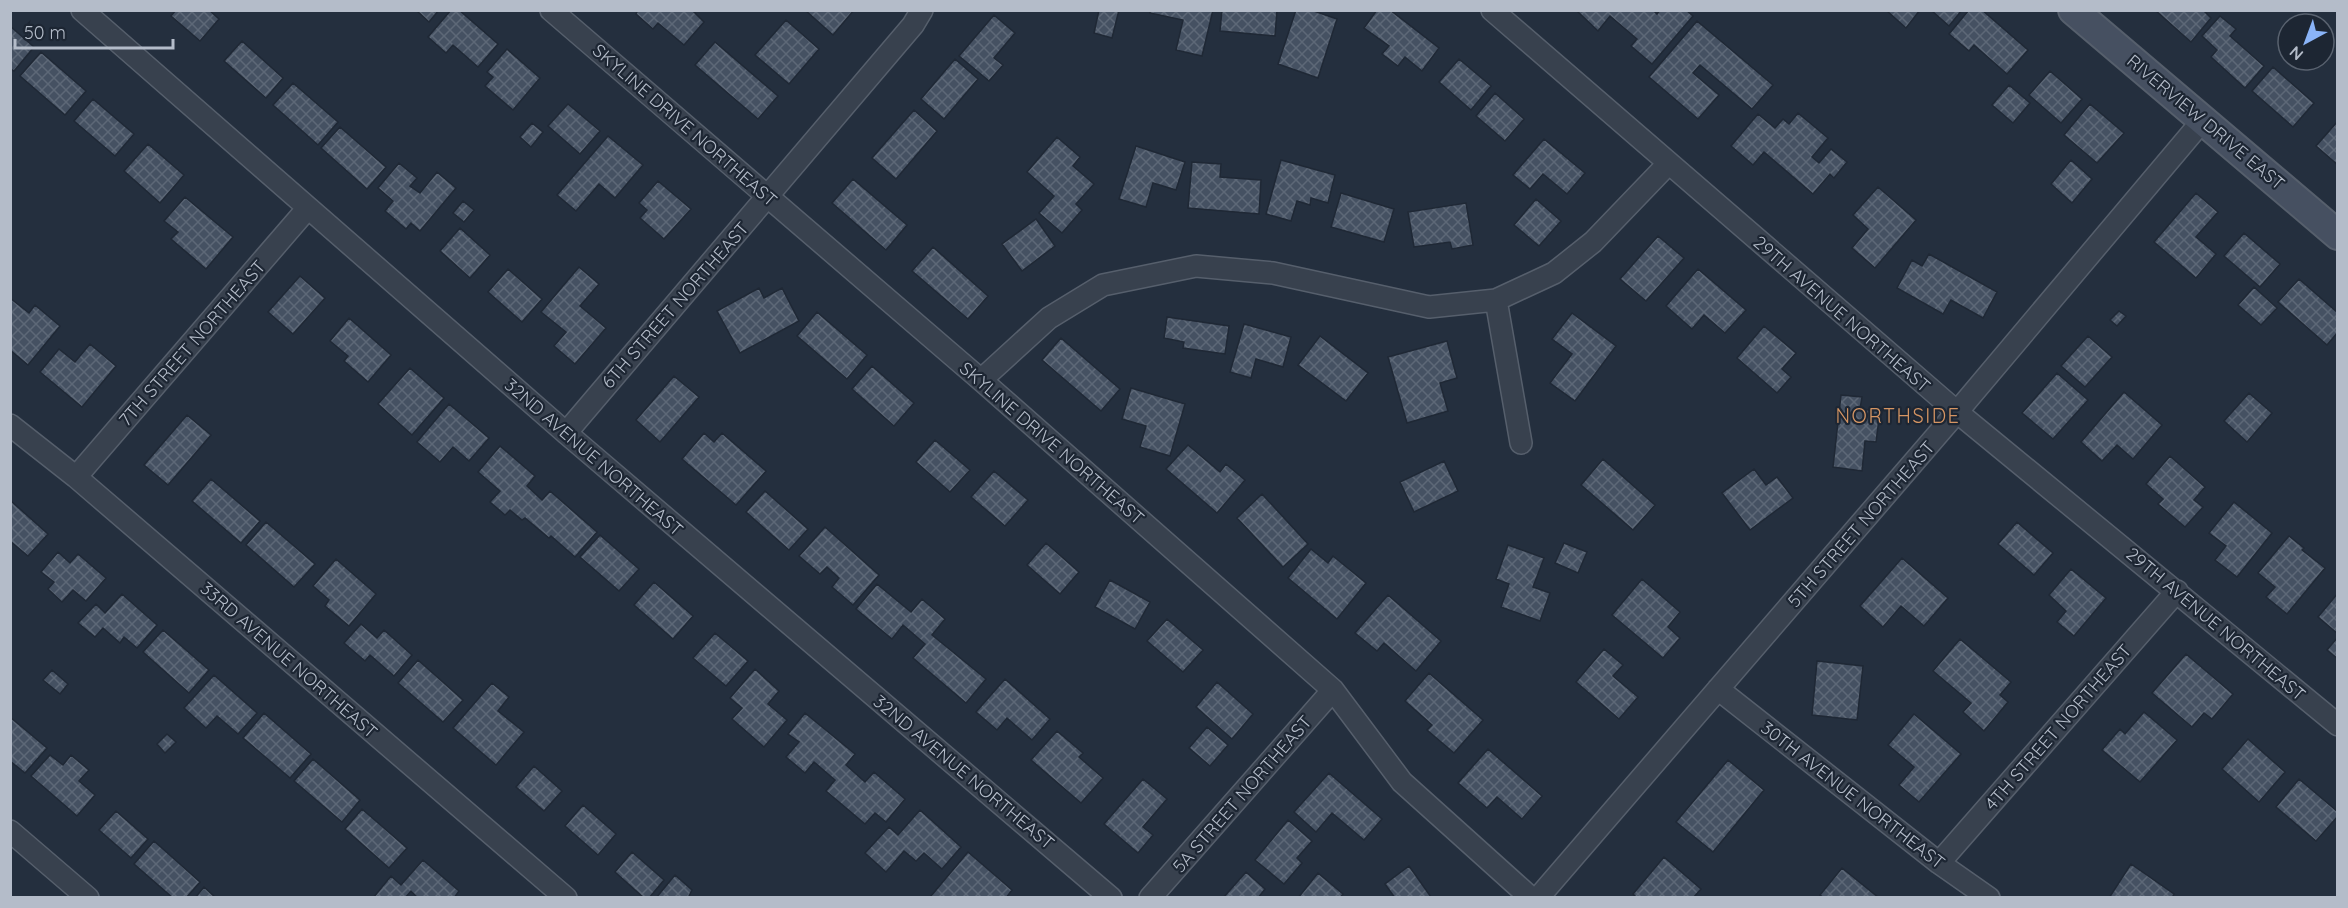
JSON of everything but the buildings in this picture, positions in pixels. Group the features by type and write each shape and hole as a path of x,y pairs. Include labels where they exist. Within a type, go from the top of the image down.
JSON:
{"street":[{"name":"32ND AVENUE NORTHEAST","path":"82,10 566,434 1111,897"},
{"name":"SKYLINE DRIVE NORTHEAST","path":"551,10 981,380 1333,690 1402,782 1531,897"},
{"name":"6TH STREET NORTHEAST","path":"566,434 913,25 922,10"},
{"name":"29TH AVENUE NORTHEAST","path":"1492,10 1957,412 2337,725"},
{"name":"RIVERVIEW DRIVE EAST","path":"2073,10 2337,235"},
{"name":"5TH STREET NORTHEAST","path":"1538,897 1957,412 2203,120"},
{"path":"981,380 1049,318 1103,285 1196,266 1273,273 1429,307 1496,300 1554,273 1593,242 1668,164"},
{"name":"7TH STREET NORTHEAST","path":"76,477 307,209"},
{"path":"1496,300 1521,442"},
{"name":"33RD AVENUE NORTHEAST","path":"10,425 76,477 566,897"},
{"name":"4TH STREET NORTHEAST","path":"1939,863 2177,591"},
{"name":"30TH AVENUE NORTHEAST","path":"1718,689 1939,863 1989,897"},
{"name":"5A STREET NORTHEAST","path":"1150,897 1333,690"},
{"path":"10,831 88,897"}],"district":[{"name":"NORTHSIDE","path":"1898,415"}]}
